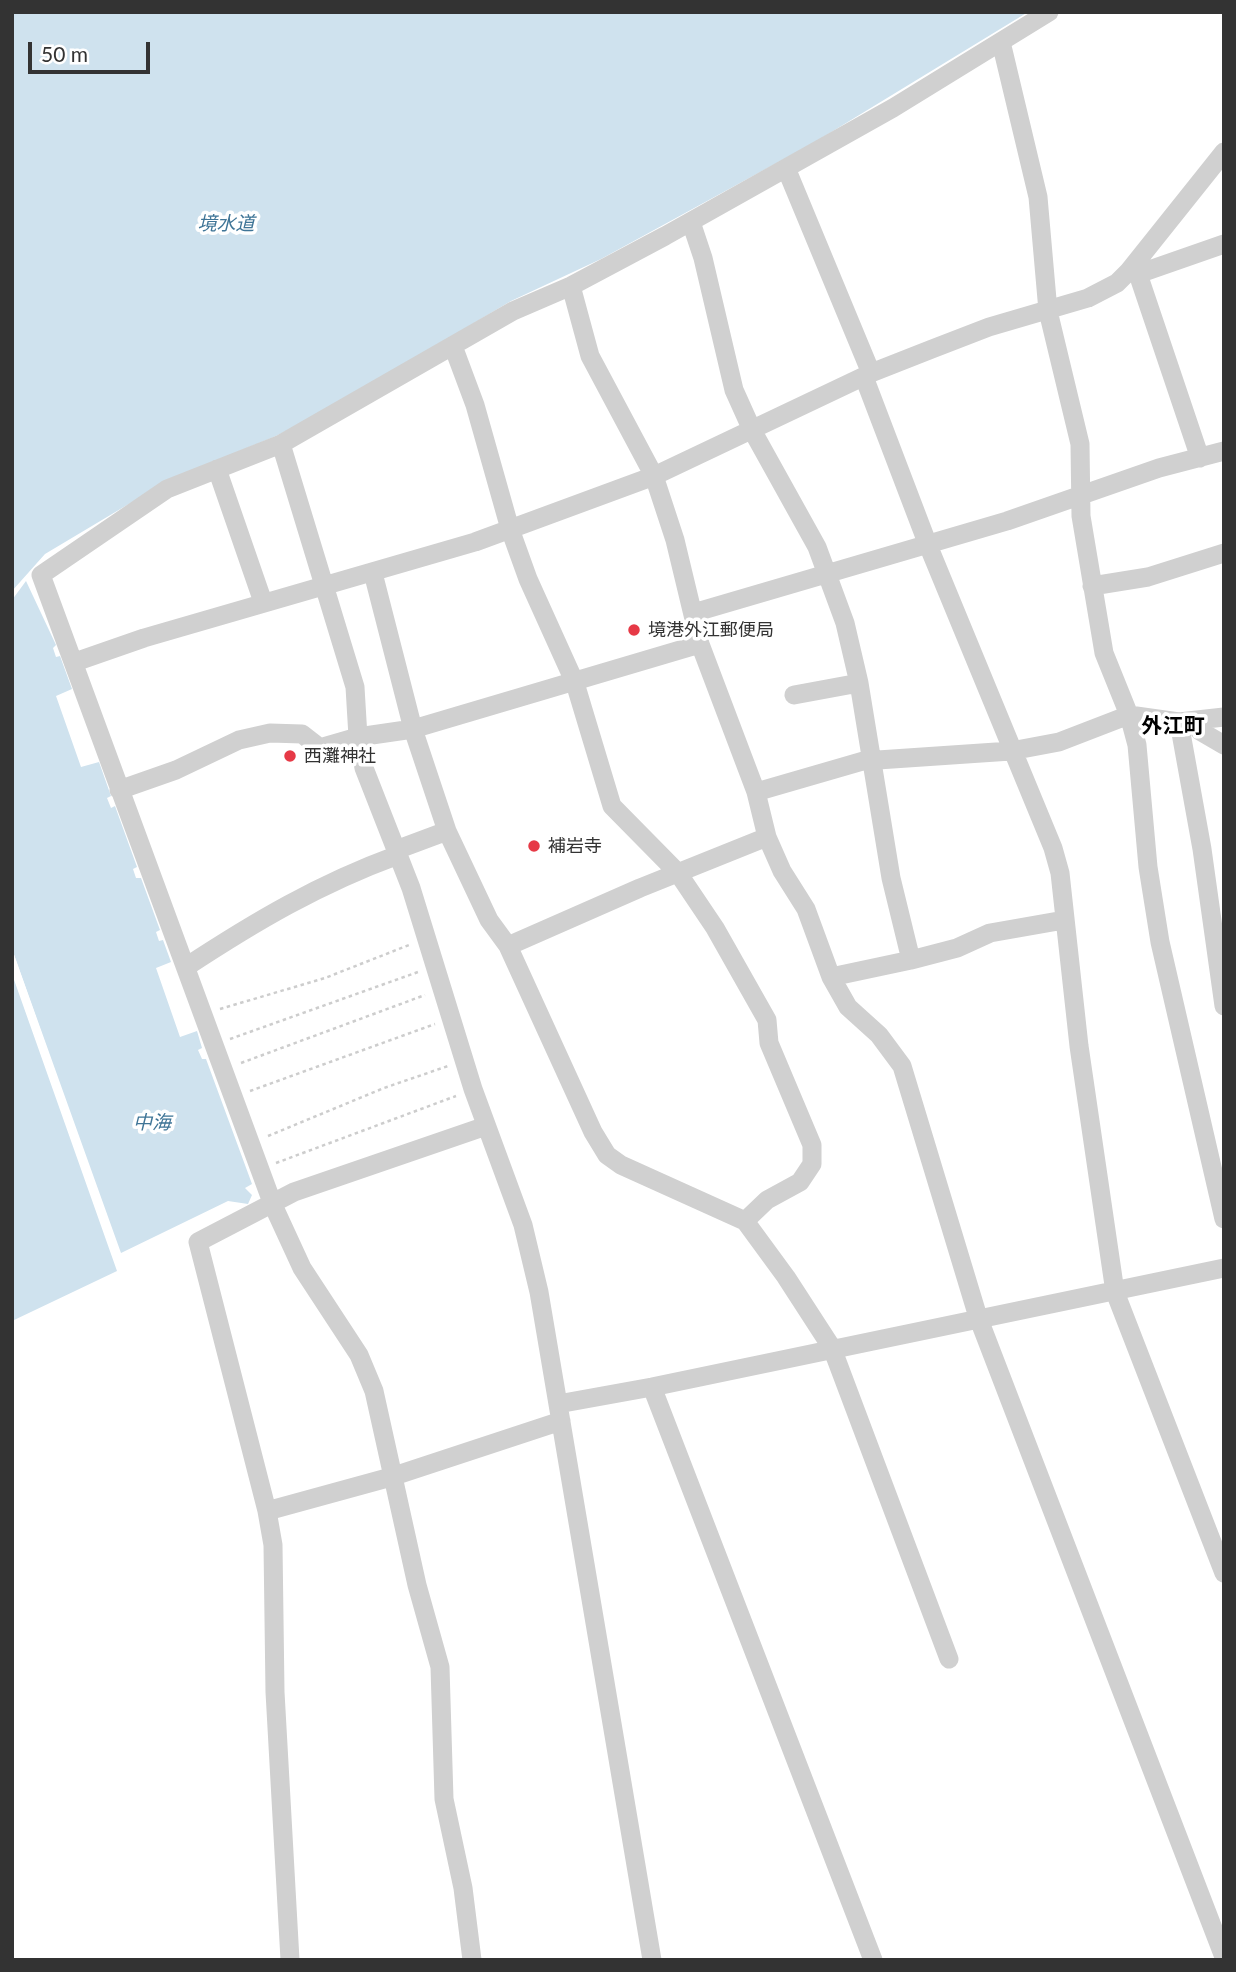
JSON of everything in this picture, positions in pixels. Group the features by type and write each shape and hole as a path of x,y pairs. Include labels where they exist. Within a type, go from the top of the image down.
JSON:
{"street":[{"path":"472,1960 463,1888 444,1799 440,1667 391,1477 374,1391 359,1355 302,1268 272,1205 41,575 167,489 281,444 513,311 570,286 691,222 1049,12"},
{"path":"1001,42 1038,197 1048,312 1080,444 1081,497 1104,653 1129,715 1137,745 1148,867 1160,942 1224,1219"},
{"path":"1134,273 1224,152"},
{"path":"786,168 867,375 928,545 1053,848 1060,873 1064,920 1115,1292 1224,1573"},
{"path":"691,222 703,258 734,390 752,430 817,548 845,623 859,683 891,878 911,960"},
{"path":"75,662 262,602 326,587 510,529 654,476 867,375 989,327 1048,312 1088,298 1134,273 1224,244"},
{"path":"1134,273 1200,458"},
{"path":"570,286 590,356 654,476 675,540 699,644 756,792 768,837 782,871 806,909 831,977 848,1007 879,1035 902,1066 978,1317 1224,1957"},
{"path":"453,346 475,405 510,529 528,579 575,683 612,806 678,873 715,928 766,1020 769,1043 812,1145 812,1164 800,1182 767,1200 745,1221"},
{"path":"281,444 355,687 358,737 364,768 397,853 473,1089 523,1225 539,1292 652,1960"},
{"path":"693,613 928,545 1081,497 1159,468 1224,451"},
{"path":"218,469 262,602"},
{"path":"1093,586 1148,577 1224,553"},
{"path":"373,573 413,729 447,831 489,920 508,946 593,1132 607,1155 621,1165 745,1221 832,1348 949,1659"},
{"path":"119,790 176,770 239,740 270,733 302,734 320,748 358,737 413,729 699,644"},
{"path":"794,695 859,683"},
{"path":"756,792 872,760 1011,751 1059,742 1129,715 1187,722 1224,716"},
{"path":"1187,722 1224,745"},
{"path":"1187,722 1224,1006"},
{"path":"186,967 260,919 320,886 447,831"},
{"path":"508,946 768,837"},
{"path":"831,977 957,948 990,933 1064,920"},
{"path":"290,1960 275,1692 272,1545 267,1511 198,1242 293,1192 486,1126"},
{"path":"267,1511 391,1477 559,1412 652,1387 978,1317 1115,1292 1224,1268"},
{"path":"652,1387 873,1960"}],"path":[{"path":"204,1015 324,978 426,939"},
{"path":"214,1045 435,966"},
{"path":"223,1070 442,989"},
{"path":"232,1097 451,1018"},
{"path":"249,1144 384,1088 464,1061"},
{"path":"260,1170 421,1112 473,1089"}],"water":[{"name":"境水道","path":"12,12 1028,12 815,142 601,259 511,301 334,406 276,436 169,480 45,554 12,591"},
{"name":"中海","path":"26,581 56,645 53,648 56,657 60,656 72,689 56,696 81,767 99,762 111,796 107,798 111,808 115,806 137,867 133,869 136,878 141,878 160,930 156,932 159,941 163,940 171,962 156,968 180,1037 197,1031 202,1048 198,1050 202,1059 206,1059 252,1184 245,1188 252,1195 248,1204 228,1201 121,1253 12,949 12,600"},
{"path":"12,974 117,1271 12,1321"}],"pier":[{"path":"12,949 69,1111 121,1257 12,959"},
{"path":"13,970 120,1270 118,1271 12,972"}],"place":[{"name":"境港外江郵便局","path":"634,630"},
{"name":"西灘神社","path":"290,756"},
{"name":"補岩寺","path":"534,846"}],"district":[{"name":"外江町","path":"1173,726"}]}
